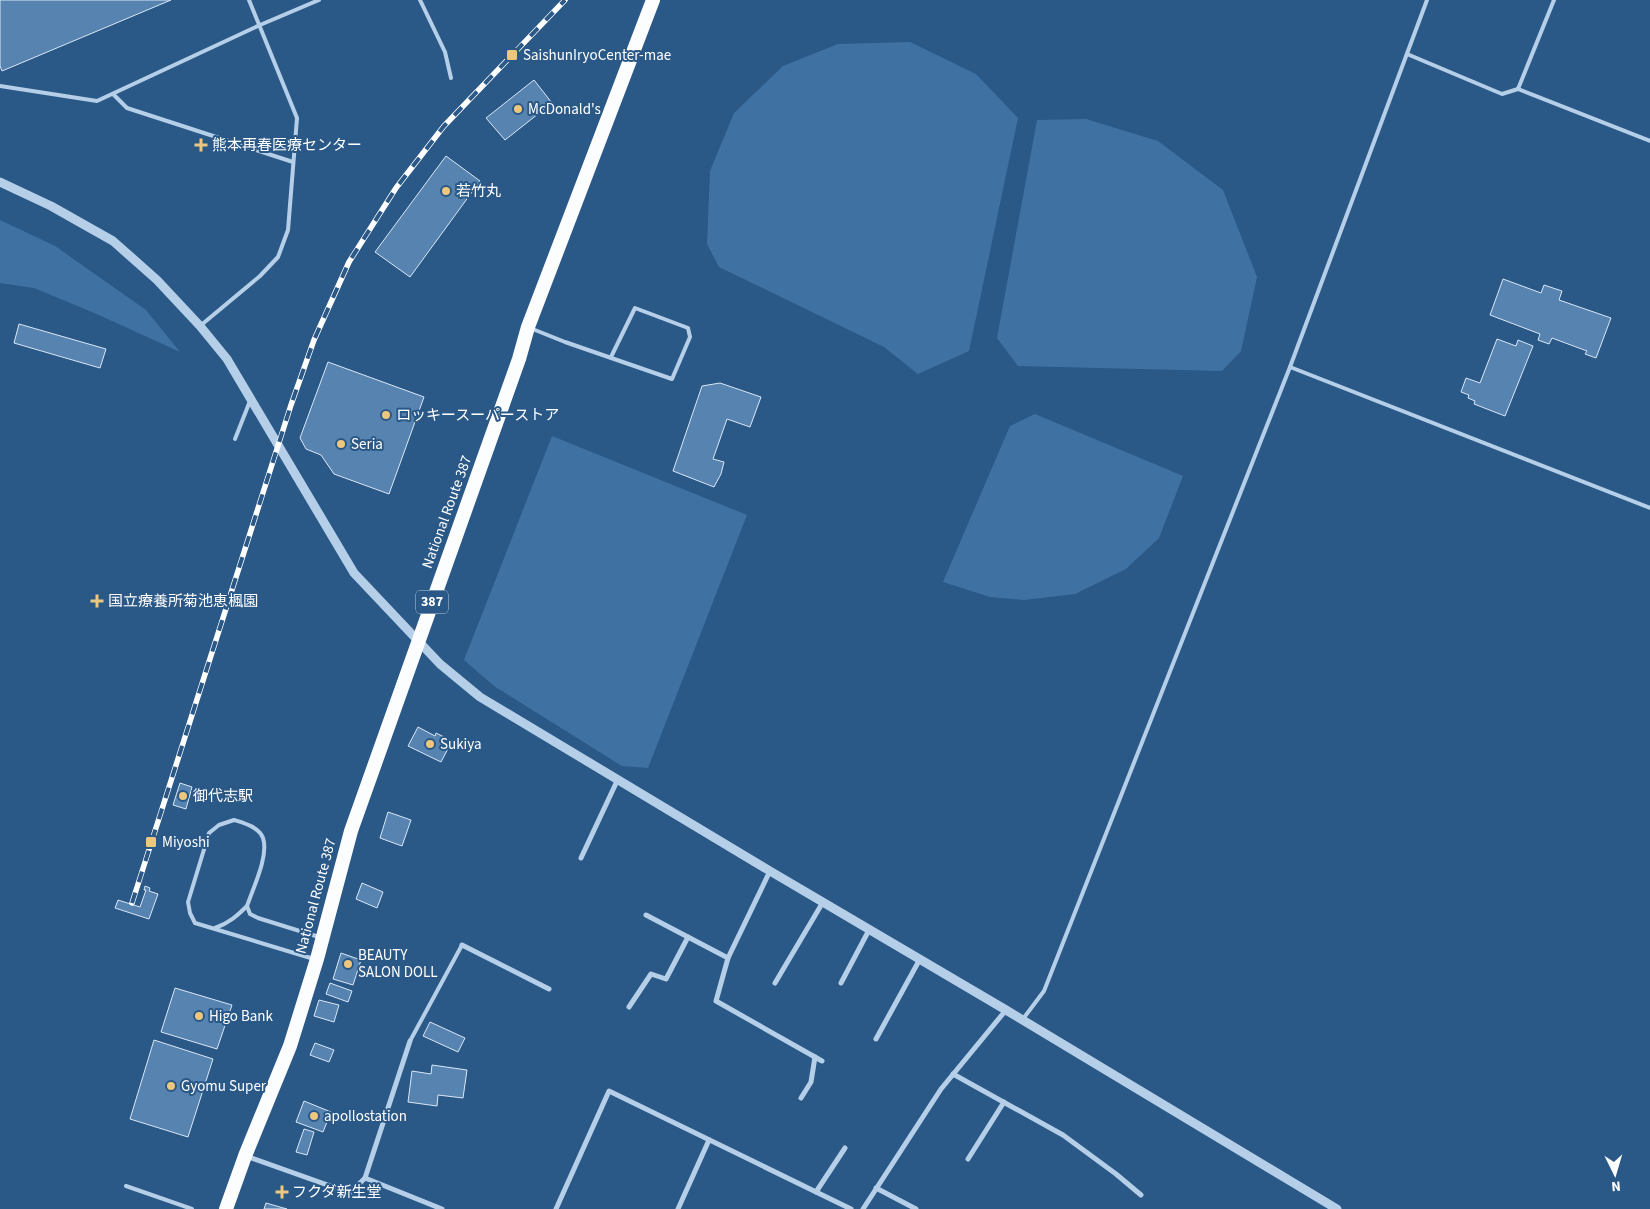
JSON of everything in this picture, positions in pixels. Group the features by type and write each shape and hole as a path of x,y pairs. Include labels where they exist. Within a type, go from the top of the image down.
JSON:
{"highway":[{"name":"National Route 387","path":"226,1209 245,1156 290,1046 317,960 351,831 519,359 528,327 653,0"}],"street":[{"path":"0,182 52,206 113,242 157,280 200,326 227,359 354,573 440,664 480,697 1023,1020 1334,1208"},
{"path":"580,858 618,779"},
{"path":"770,871 728,958 716,1001 822,1061"},
{"path":"775,983 823,902"},
{"path":"646,916 728,958"},
{"path":"841,982 869,930"},
{"path":"629,1007 651,974 666,979 688,937"},
{"path":"462,945 549,989"},
{"path":"876,1039 920,959"},
{"path":"863,1209 941,1089 1006,1010"},
{"path":"245,1156 350,1193 365,1178 410,1041"},
{"path":"800,1098 810,1082 815,1057"},
{"path":"954,1074 1063,1135 1141,1195"},
{"path":"556,1209 609,1091 851,1209"},
{"path":"968,1159 1004,1102"},
{"path":"678,1209 709,1140"},
{"path":"816,1192 845,1148"},
{"path":"365,1178 442,1209"},
{"path":"876,1188 916,1209"}],"lane":[{"path":"200,326 260,276 278,256 288,230 297,118 249,0"},
{"path":"0,86 97,101 260,25 319,0"},
{"path":"420,0 445,52 451,78"},
{"path":"1023,1020 1044,991 1290,366 1427,0"},
{"path":"1518,89 1554,0"},
{"path":"1407,54 1502,94 1518,89 1650,141"},
{"path":"113,94 127,108 293,162"},
{"path":"528,327 565,342 672,379 690,337 688,328 635,308 611,357"},
{"path":"1290,366 1650,508"},
{"path":"235,439 251,400"},
{"path":"214,928 236,918 247,906 265,853 263,837 254,828 234,820 219,825 209,832 188,902 190,913 195,923 317,960"},
{"path":"247,906 250,914 258,918 322,938"},
{"path":"410,1041 462,945"},
{"path":"126,1186 192,1209"}],"shaded area":[{"path":"910,42 976,74 1018,118 969,351 918,374 884,347 719,267 707,244 710,171 734,113 783,66 838,44"},
{"path":"1086,119 1158,141 1223,190 1257,277 1241,351 1222,371 1018,366 997,338 1037,120"},
{"path":"0,220 55,246 146,310 180,352 34,288 0,283"},
{"path":"1035,414 1183,476 1159,538 1126,569 1075,594 1024,600 990,597 943,582 1010,426"},
{"path":"552,436 747,515 648,768 622,766 494,686 464,660"}],"building":[{"path":"0,0 171,0 2,71 0,66"},
{"path":"534,80 552,103 505,140 486,118"},
{"path":"446,156 480,181 410,277 375,252"},
{"path":"1503,279 1541,293 1544,285 1562,291 1559,300 1611,318 1596,358 1585,354 1587,351 1552,338 1549,344 1538,340 1540,334 1490,315"},
{"path":"19,324 106,349 100,368 14,343"},
{"path":"1497,339 1516,346 1518,340 1533,346 1505,416 1474,404 1475,401 1468,398 1469,395 1461,392 1466,378 1480,383"},
{"path":"328,362 424,397 389,494 334,474 321,455 306,449 300,438"},
{"path":"720,383 761,397 750,427 727,419 713,459 724,462 721,474 714,487 673,471 702,386"},
{"path":"418,727 435,736 436,733 452,741 441,762 408,746"},
{"name":"御代志駅","path":"180,783 192,787 186,809 173,805"},
{"path":"388,812 411,820 402,846 380,838"},
{"path":"362,883 383,892 377,908 356,899"},
{"path":"145,886 150,888 149,891 158,894 149,919 115,908 118,900 140,907 146,890 144,890"},
{"path":"341,953 361,960 353,985 333,979"},
{"path":"330,983 352,991 348,1002 326,994"},
{"path":"175,988 232,1005 217,1049 161,1032"},
{"path":"319,1000 339,1005 334,1022 314,1016"},
{"path":"430,1022 465,1038 458,1052 423,1036"},
{"path":"154,1040 213,1059 188,1137 130,1119"},
{"path":"315,1043 334,1050 329,1062 310,1055"},
{"path":"432,1065 467,1070 463,1098 438,1095 437,1106 408,1102 412,1071 431,1074"},
{"path":"304,1101 331,1112 323,1132 296,1122"},
{"path":"304,1129 314,1132 307,1155 296,1152"},
{"path":"266,1203 287,1209 264,1209"}],"railway":[{"path":"132,903 291,405 314,340 349,262 396,188 444,126 565,0"}],"place":[{"name":"SaishunIryoCenter-mae","path":"512,55"},
{"name":"McDonald's","path":"518,109"},
{"name":"熊本再春医療センター","path":"201,145"},
{"name":"若竹丸","path":"446,191"},
{"name":"ロッキースーパーストア","path":"386,415"},
{"name":"Seria","path":"341,444"},
{"name":"国立療養所菊池恵楓園","path":"97,601"},
{"name":"Sukiya","path":"430,744"},
{"name":"御代志駅","path":"183,796"},
{"name":"Miyoshi","path":"151,842"},
{"name":"BEAUTY SALON DOLL","path":"348,964"},
{"name":"Higo Bank","path":"199,1016"},
{"name":"Gyomu Super","path":"171,1086"},
{"name":"apollostation","path":"314,1116"},
{"name":"フクダ新生堂","path":"282,1192"}]}
